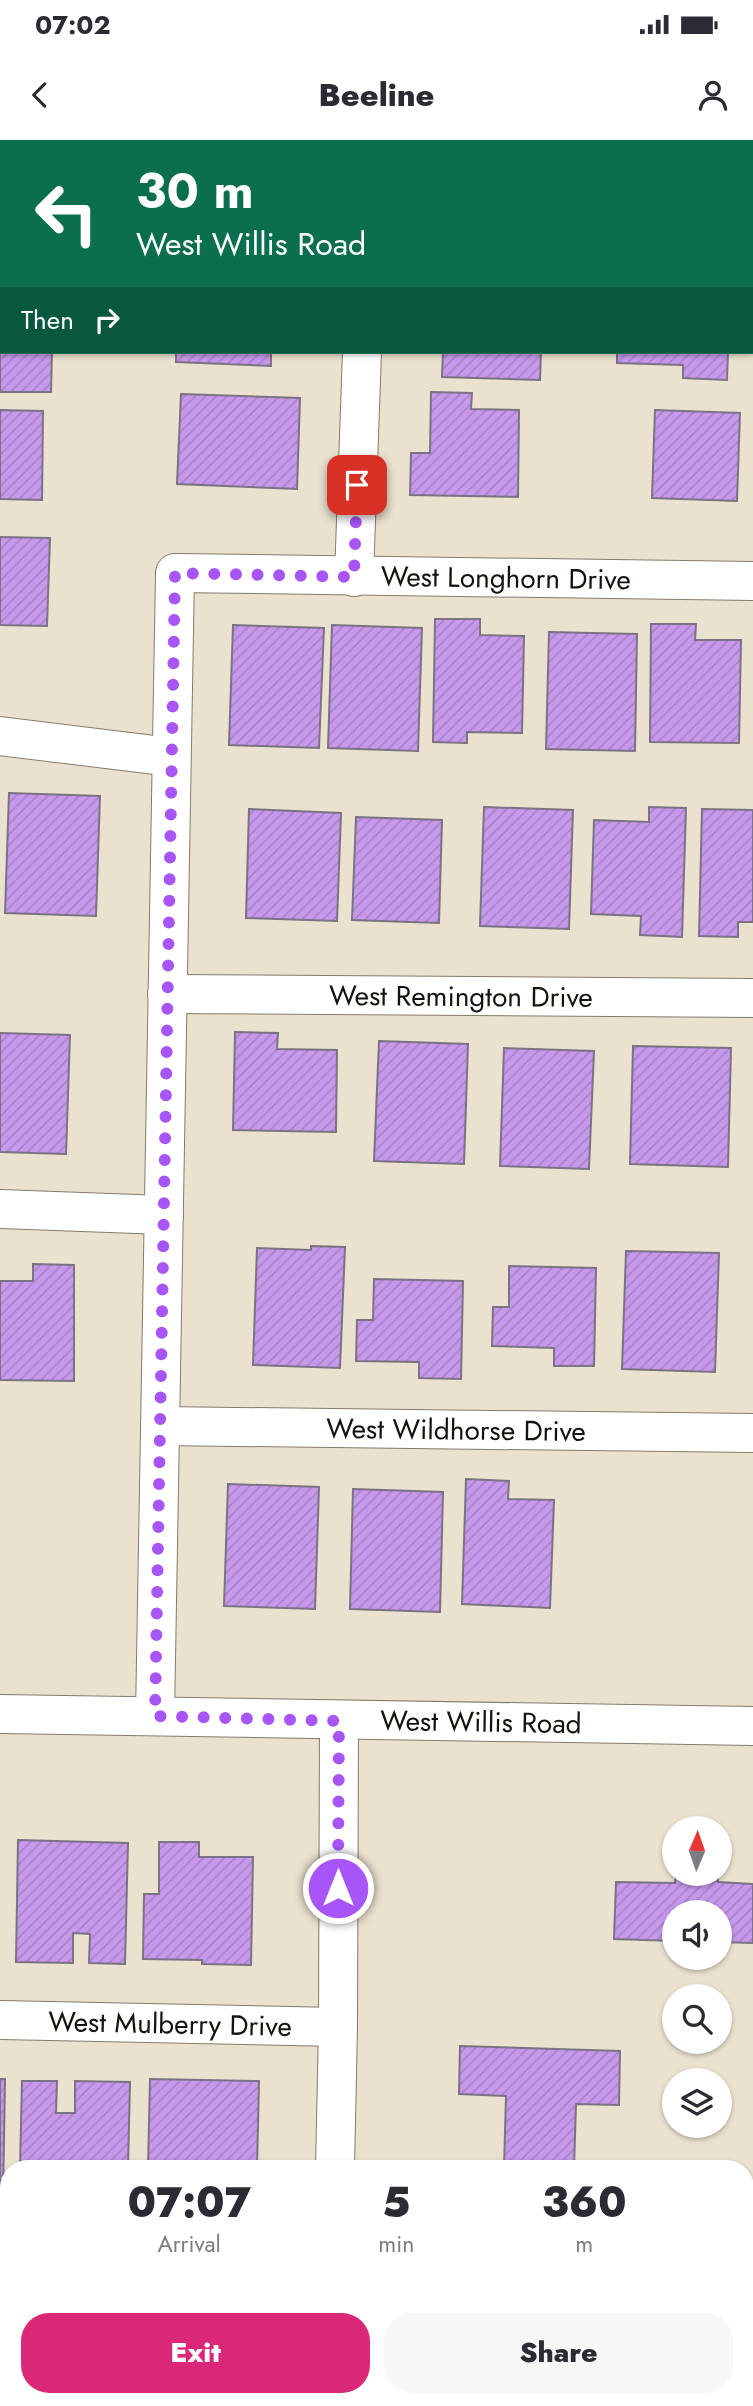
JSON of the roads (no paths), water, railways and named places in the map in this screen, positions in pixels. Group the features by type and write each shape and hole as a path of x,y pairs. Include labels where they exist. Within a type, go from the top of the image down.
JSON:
{"street":[{"path":"354,577 362,354"},
{"name":"West Longhorn Drive","path":"172,757 175,573 753,581"},
{"path":"0,736 172,757 155,1716"},
{"name":"West Remington Drive","path":"167,994 753,999"},
{"path":"0,1209 164,1215"},
{"name":"West Wildhorse Drive","path":"160,1426 753,1433"},
{"name":"West Willis Road","path":"0,1714 753,1726"},
{"path":"335,2160 339,1721"},
{"name":"West Mulberry Drive","path":"0,2020 338,2026"}]}
